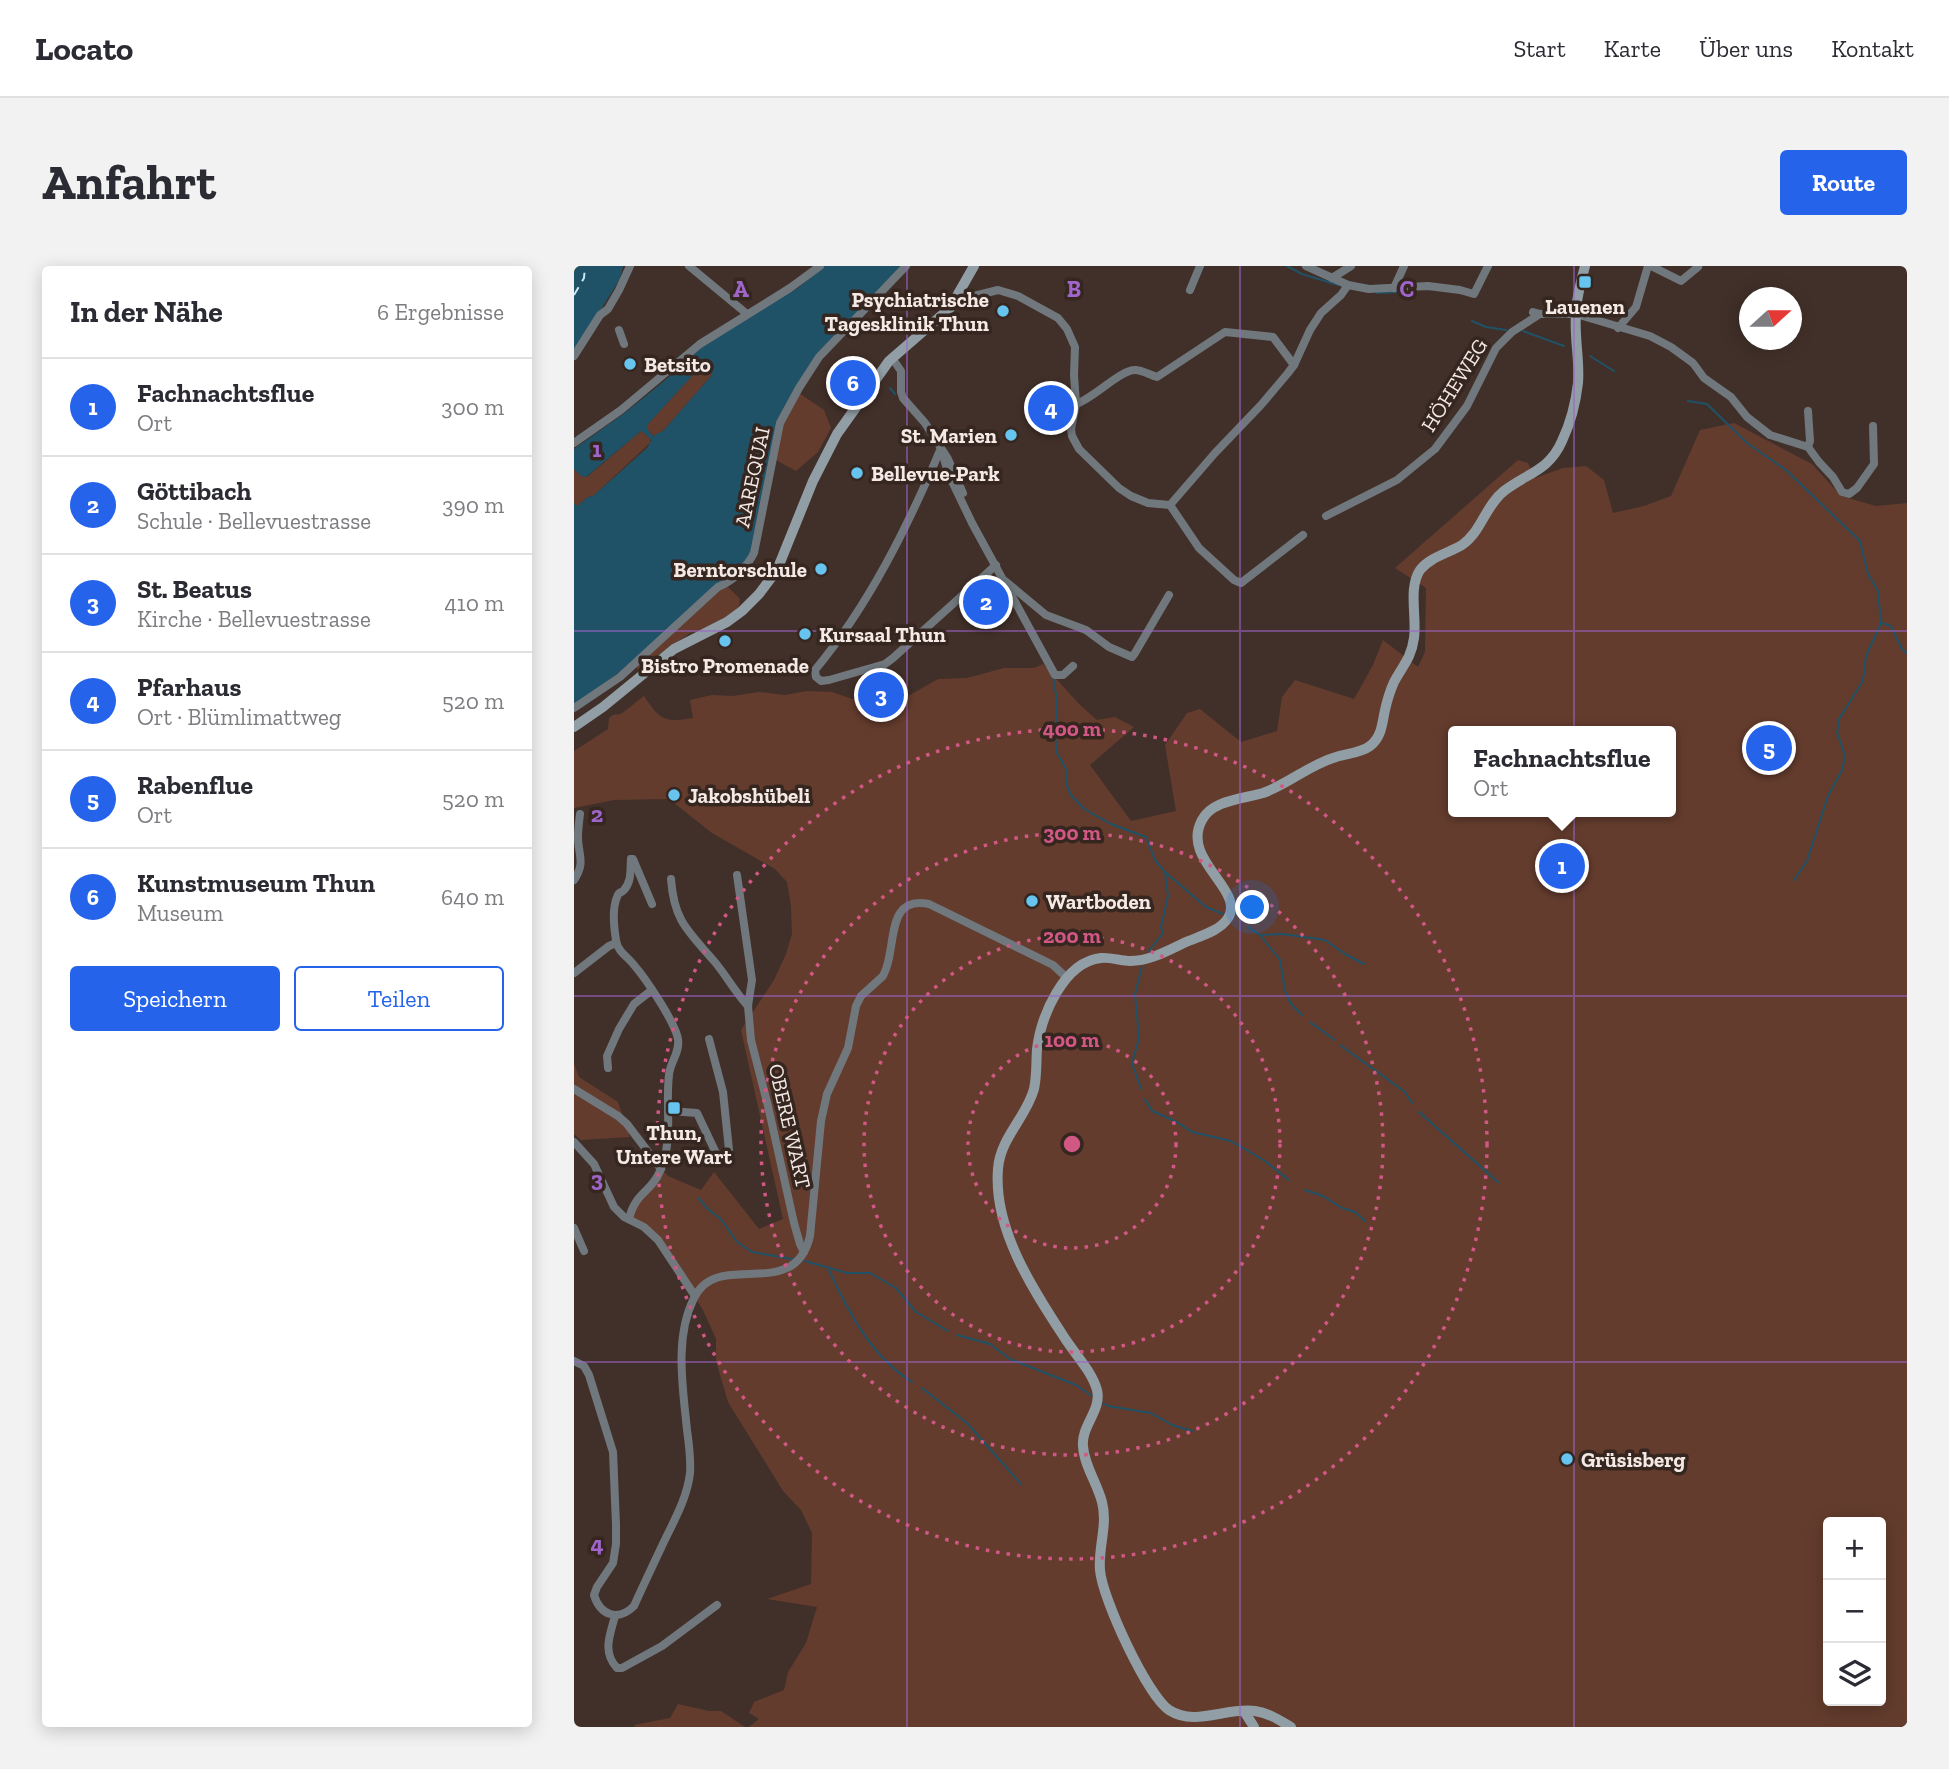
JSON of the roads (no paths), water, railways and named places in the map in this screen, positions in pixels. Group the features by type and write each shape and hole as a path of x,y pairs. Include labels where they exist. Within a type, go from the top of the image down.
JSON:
{"street":[{"path":"574,356 600,315 608,309 630,266"},
{"name":"AAREQUAI","path":"574,708 621,677 718,587 744,568 754,553 780,423 819,357 906,266"},
{"path":"574,727 674,649 727,622 754,600 777,570 832,442 892,358 946,311 974,266"},
{"path":"1190,290 1200,266"},
{"path":"1332,278 1351,266"},
{"path":"1394,288 1404,266"},
{"path":"1309,267 1348,285 1369,289 1428,286 1460,290 1474,295 1488,266"},
{"path":"1291,1727 1271,1715 1254,1710 1188,1718 1172,1713 1158,1701 1148,1685 1119,1625 1101,1579 1100,1554 1105,1518 1102,1500 1083,1450 1084,1430 1097,1404 1098,1395 1095,1386 1039,1298 1014,1250 1004,1221 997,1173 1000,1156 1030,1100 1045,1017 1057,991 1067,978 1078,968 1100,958 1145,960 1226,922 1232,911 1231,901 1209,870 1199,847 1198,831 1203,817 1211,809 1224,803 1267,791 1305,770 1369,747 1380,733 1395,681 1410,657 1415,636 1414,592 1417,574 1427,564 1475,534 1494,502 1504,491 1541,469 1552,458 1562,441 1578,383 1576,314 1585,266"},
{"path":"1618,328 1636,307 1650,266 1681,281 1698,267"},
{"path":"695,268 747,314"},
{"path":"574,443 621,410 687,353 817,269"},
{"path":"1170,505 1294,365 1321,313 1348,285"},
{"path":"960,292 970,297 998,290 1018,296 1058,318 1067,329 1075,347 1076,404 1071,429 1075,442 1083,455 1131,496 1148,503 1170,505"},
{"name":"HÖHEWEG","path":"1326,516 1397,480 1435,449 1467,406 1496,348 1512,332 1536,313 1576,314"},
{"path":"1576,314 1650,336 1671,347 1693,363 1704,379 1731,397 1747,417 1770,435 1808,447 1842,492 1849,494 1857,488 1874,464 1873,426"},
{"path":"619,330 624,344"},
{"path":"1076,404 1088,399 1126,372 1136,370 1157,377 1225,332 1272,337 1294,365"},
{"path":"892,358 901,371 903,398 925,423 941,449 948,473 985,548 1055,675 1063,675 1073,666"},
{"path":"1808,411 1808,447"},
{"path":"941,449 899,540 846,630 815,670 816,677 821,681 829,680 885,664 996,565"},
{"path":"1170,505 1199,548 1234,580 1241,583 1303,535"},
{"path":"1004,581 1054,619 1086,630 1109,647 1132,657 1168,595"},
{"path":"1024,620 1039,609"},
{"path":"574,880 581,863 578,839 580,814"},
{"path":"629,1219 637,1198 661,1170 670,1111 669,1072 676,1055 678,1040 652,990 616,943 614,919 617,896 625,889 630,878 631,859 652,904"},
{"name":"OBERE WART","path":"737,875 752,979 748,1006 751,1040 779,1149 794,1223 804,1252"},
{"path":"671,879 673,897 687,931 748,1006"},
{"path":"574,1361 584,1366 589,1375 613,1452 617,1525 615,1554 613,1563 594,1595 600,1608 615,1616 624,1614 634,1606 675,1519 688,1484 690,1460 682,1336 695,1296 706,1284 716,1279 736,1274 778,1272 788,1268 798,1262 804,1252 810,1236 821,1121 827,1094 848,1048 856,1006 861,996 883,976 886,969 898,915 903,907 914,902 929,904 1053,965 1067,978"},
{"path":"574,973 600,951 616,943"},
{"path":"608,1068 607,1056 619,1029 634,1004 652,990"},
{"path":"670,1111 696,1113 716,1153 721,1156 727,1154 729,1150 723,1091 709,1038"},
{"path":"574,1089 627,1124 661,1170"},
{"path":"574,1142 594,1164 614,1207 658,1240 695,1296"},
{"path":"574,1228 584,1251"},
{"path":"615,1616 607,1648 613,1663 617,1668 622,1668 662,1646 717,1605"},
{"path":"1244,1711 1254,1727"}],"water":[{"path":"576,266 623,266 620,279 574,352 574,269"},
{"path":"824,266 903,266 813,359 789,400 750,558 724,582 722,580 631,664 574,705 574,503 577,506 593,496 647,448 651,441 641,431 586,477 574,469 574,449 657,387 679,368 684,359 709,341 798,288","holes":["702,365 711,373 663,431 653,436 648,430 648,424"]}],"waterway":[{"path":"1287,266 1302,274 1338,285"},
{"path":"1377,293 1397,292"},
{"path":"1472,321 1486,327 1506,330"},
{"path":"1523,331 1564,346"},
{"path":"1590,356 1614,371"},
{"path":"890,388 895,394"},
{"path":"1688,401 1707,404 1747,443 1786,470 1860,541 1868,574 1878,591 1881,623 1866,656 1863,681 1839,719 1837,732 1845,756 1842,770 1828,796 1807,861 1794,880"},
{"path":"1882,623 1891,626 1902,649 1907,653"},
{"path":"1053,678 1057,700 1057,753 1066,769 1066,783 1071,795 1084,809 1111,824 1146,837 1155,860 1165,872 1168,896 1161,927 1163,933 1148,952"},
{"path":"1165,872 1206,907 1223,914"},
{"path":"1248,927 1260,935 1280,960 1285,991 1291,1004 1302,1015"},
{"path":"1260,935 1283,934 1325,940 1364,964"},
{"path":"1141,1089 1132,1063 1139,1038 1135,994 1142,967"},
{"path":"1310,1022 1335,1040"},
{"path":"1340,1045 1405,1092 1412,1103"},
{"path":"1145,1099 1152,1111 1192,1132 1231,1141 1265,1161 1289,1180"},
{"path":"1419,1112 1498,1182"},
{"path":"1305,1190 1355,1212 1365,1221"},
{"path":"698,1198 721,1219 736,1241 752,1252 792,1259"},
{"path":"805,1261 847,1273 870,1273 896,1288 916,1312 948,1331"},
{"path":"829,1270 853,1317 873,1346 885,1360 912,1382"},
{"path":"957,1335 990,1344 1010,1359 1076,1385 1092,1396"},
{"path":"922,1388 967,1423 1021,1484"},
{"path":"1103,1403 1151,1413 1172,1425 1192,1431"}],"place":[{"name":"Lauenen","path":"1585,282"},
{"name":"Psychiatrische Tagesklinik Thun","path":"1003,311"},
{"name":"Betsito","path":"630,364"},
{"name":"Kunstmuseum Thun","path":"853,383"},
{"name":"Pfarhaus","path":"1051,408"},
{"name":"St. Marien","path":"1011,435"},
{"name":"Bellevue-Park","path":"857,473"},
{"name":"Berntorschule","path":"821,569"},
{"name":"Göttibach","path":"986,602"},
{"name":"Kursaal Thun","path":"805,634"},
{"name":"Bistro Promenade","path":"725,641"},
{"name":"St. Beatus","path":"881,695"},
{"name":"Rabenflue","path":"1769,748"},
{"name":"Jakobshübeli","path":"674,795"},
{"name":"Fachnachtsflue","path":"1562,866"},
{"name":"Wartboden","path":"1032,901"},
{"name":"Thun, Untere Wart","path":"674,1108"},
{"name":"Grüsisberg","path":"1567,1459"}]}
